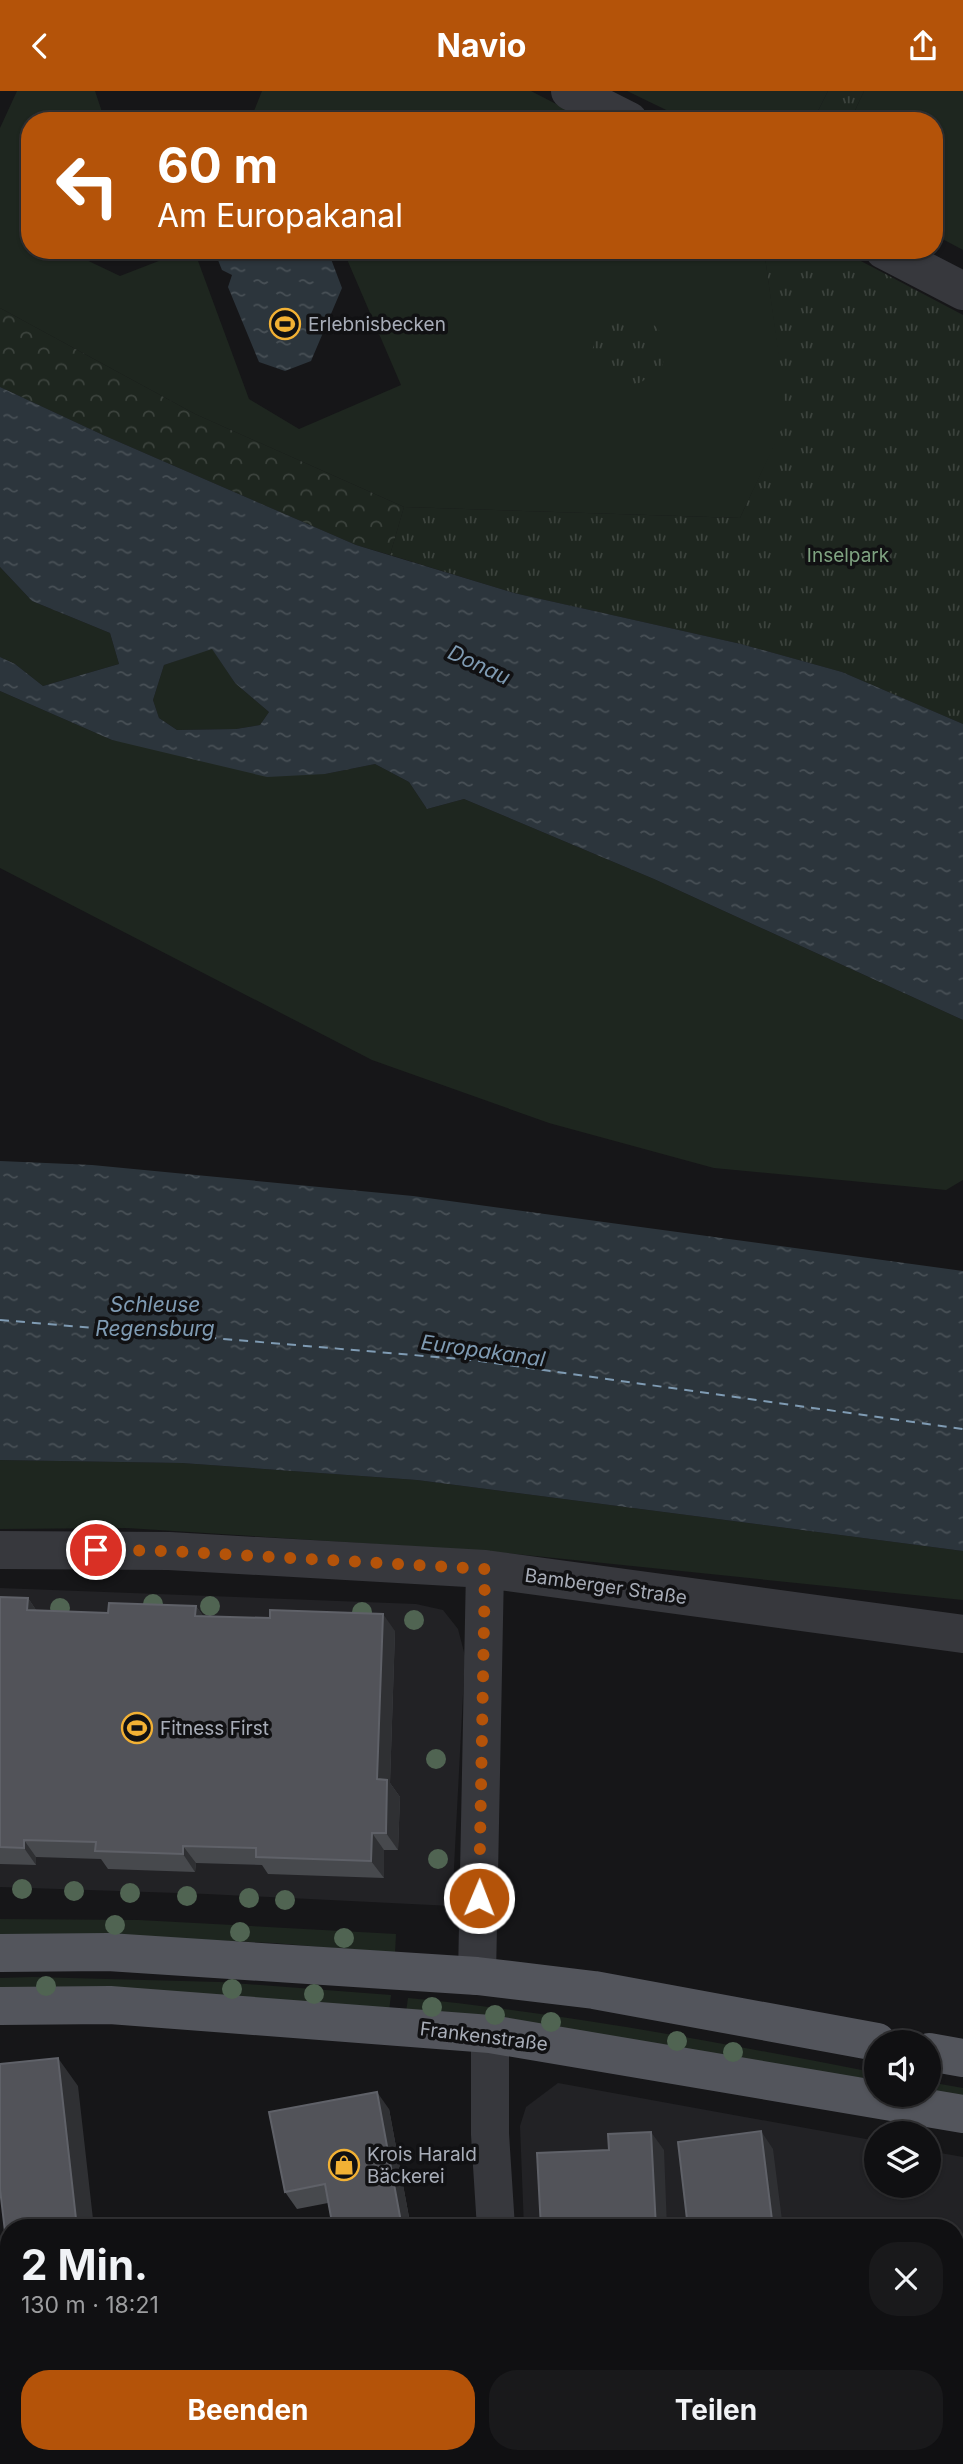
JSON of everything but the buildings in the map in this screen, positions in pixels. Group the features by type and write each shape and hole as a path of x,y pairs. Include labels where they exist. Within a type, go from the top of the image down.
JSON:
{"main road":[{"path":"0,1953 108,1952 477,1976 594,1990 864,2040"},
{"name":"Frankenstraße","path":"0,2005 110,2005 490,2034 963,2114"},
{"path":"941,2054 963,2058"}],"street":[{"path":"570,91 611,112"},
{"path":"901,259 963,291"},
{"name":"Bamberger Straße","path":"0,1550 169,1551 485,1569 963,1634"},
{"path":"477,1976 485,1569"},
{"path":"490,2034 490,2134 495,2219"}],"shaded area":[{"path":"0,1588 416,1604 443,1610 458,1629 465,1656 452,1906 0,1887"},
{"path":"558,2083 864,2139 864,2198 941,2198 941,2153 963,2157 963,2219 524,2219 520,2126 526,2107"}],"green space":[{"path":"17,91 95,91 102,112 21,112 21,259 84,259 120,276 164,259 197,259 249,399 299,429 401,385 347,259 765,259 788,417 740,518 404,507 195,414 0,308 0,128"},
{"path":"262,91 531,91 572,112 254,112"},
{"path":"627,91 828,91 818,112 670,112"},
{"path":"828,91 864,91 854,112 818,112"},
{"path":"864,91 963,91 963,250 943,239 943,112 854,112"},
{"name":"Inselpark","path":"765,259 857,259 963,315 963,724 842,672 741,644 514,593 390,555 404,507 740,518 787,417"},
{"path":"0,308 195,414 404,507 390,555 356,545 0,387"},
{"path":"624,313 649,319 669,342 661,370 631,388 611,386 590,363 597,327"},
{"path":"0,567 32,601 110,633 119,664 43,686 15,664 0,657"},
{"path":"212,648 235,683 269,712 260,725 236,729 177,730 159,718 153,700 164,665"},
{"path":"0,691 112,740 325,774 375,764 409,782 427,809 464,799 654,879 963,1020 963,1180 946,1190 714,1168 549,1123 372,1060 0,868"},
{"path":"0,1460 182,1463 417,1480 963,1551 963,1600 485,1551 127,1528 0,1529"},
{"path":"0,1919 139,1920 396,1934 395,1953 273,1943 140,1937 0,1937"},
{"path":"0,1978 220,1982 391,1995 389,2011 0,1995"},
{"path":"408,1998 585,2020 864,2071 864,2083 406,2012"},
{"path":"941,2084 963,2088 963,2101 941,2096"}],"water":[{"name":"Erlebnisbecken","path":"218,259 331,259 342,288 311,361 285,371 259,362 228,287 232,275 222,270"},
{"name":"Donau","path":"0,387 356,545 514,593 741,644 842,672 963,724 963,1020 654,879 464,799 427,809 409,782 375,764 325,774 267,777 112,740 0,691 0,657 15,664 43,686 119,664 110,633 32,601 0,567","holes":["212,649 235,683 269,712 260,725 236,729 177,730 159,718 153,700 164,665"]},
{"name":"Schleuse Regensburg","path":"0,1161 92,1165 413,1196 963,1271 963,1551 417,1480 182,1463 0,1460"}],"ferry route":[{"path":"0,1320 472,1360 963,1429"}],"place":[{"name":"Erlebnisbecken","path":"285,324"},
{"name":"Fitness First","path":"137,1728"},
{"name":"Krois Harald Bäckerei","path":"344,2165"}],"route":[{"path":"96,1550 169,1551 485,1569 479,1898"}],"water label":[{"name":"Europakanal","path":"483,1351"}]}
